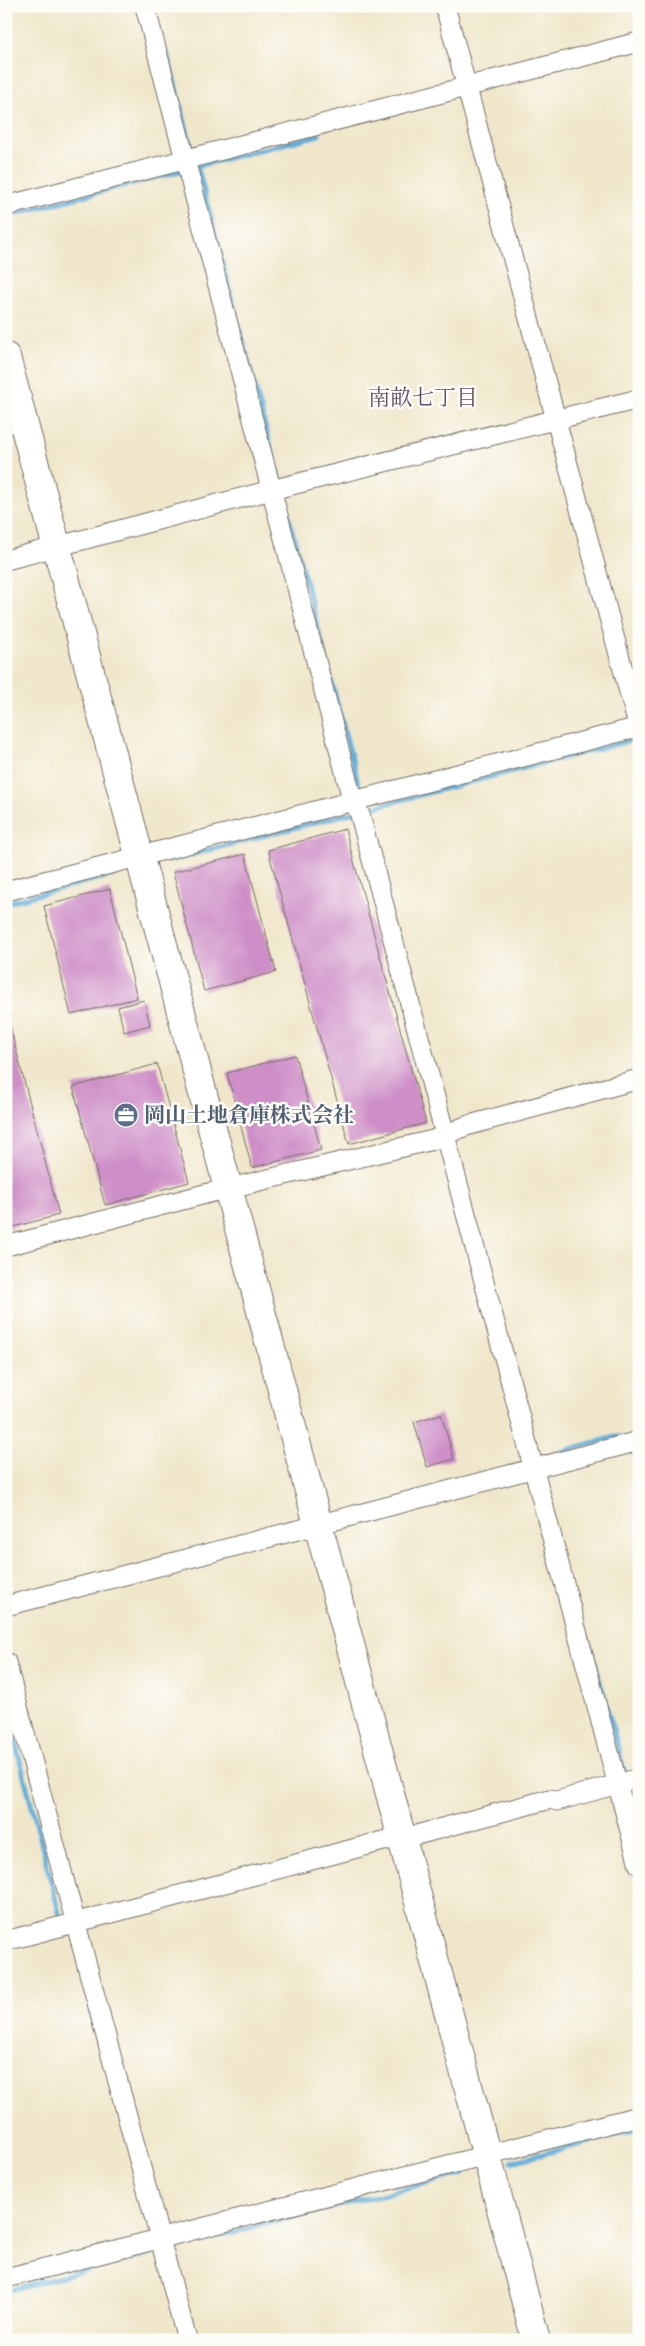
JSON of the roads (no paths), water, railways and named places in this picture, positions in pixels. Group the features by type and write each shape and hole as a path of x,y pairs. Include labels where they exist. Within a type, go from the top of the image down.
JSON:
{"street":[{"path":"145,6 190,162 278,488 360,805 451,1132 537,1464 627,1781 639,1865"},
{"path":"6,891 139,856 360,805 639,728 445,6"},
{"path":"6,206 468,93 639,42"},
{"path":"6,357 400,1837 536,2340"},
{"path":"6,560 278,488 557,420 639,398"},
{"path":"6,1246 228,1188 433,1140 451,1132 639,1079"},
{"path":"6,1606 318,1527 537,1464 639,1441"},
{"path":"6,1662 187,2340"},
{"path":"6,1941 400,1837 627,1781"},
{"path":"6,2278 639,2116"}],"waterway":[{"path":"167,53 193,153"},
{"path":"194,167 319,135"},
{"path":"196,161 361,794"},
{"path":"6,216 184,170"},
{"path":"167,861 632,740"},
{"path":"6,903 116,874"},
{"path":"560,1452 615,1437 622,1437"},
{"path":"258,1531 289,1522"},
{"path":"590,1645 639,1825"},
{"path":"6,1706 61,1920"},
{"path":"512,2162 639,2129"},
{"path":"171,2248 463,2174"},
{"path":"6,2291 150,2254"}],"place":[{"name":"岡山土地倉庫株式会社","path":"126,1115"}],"district":[{"name":"南畝七丁目","path":"423,398"}]}
